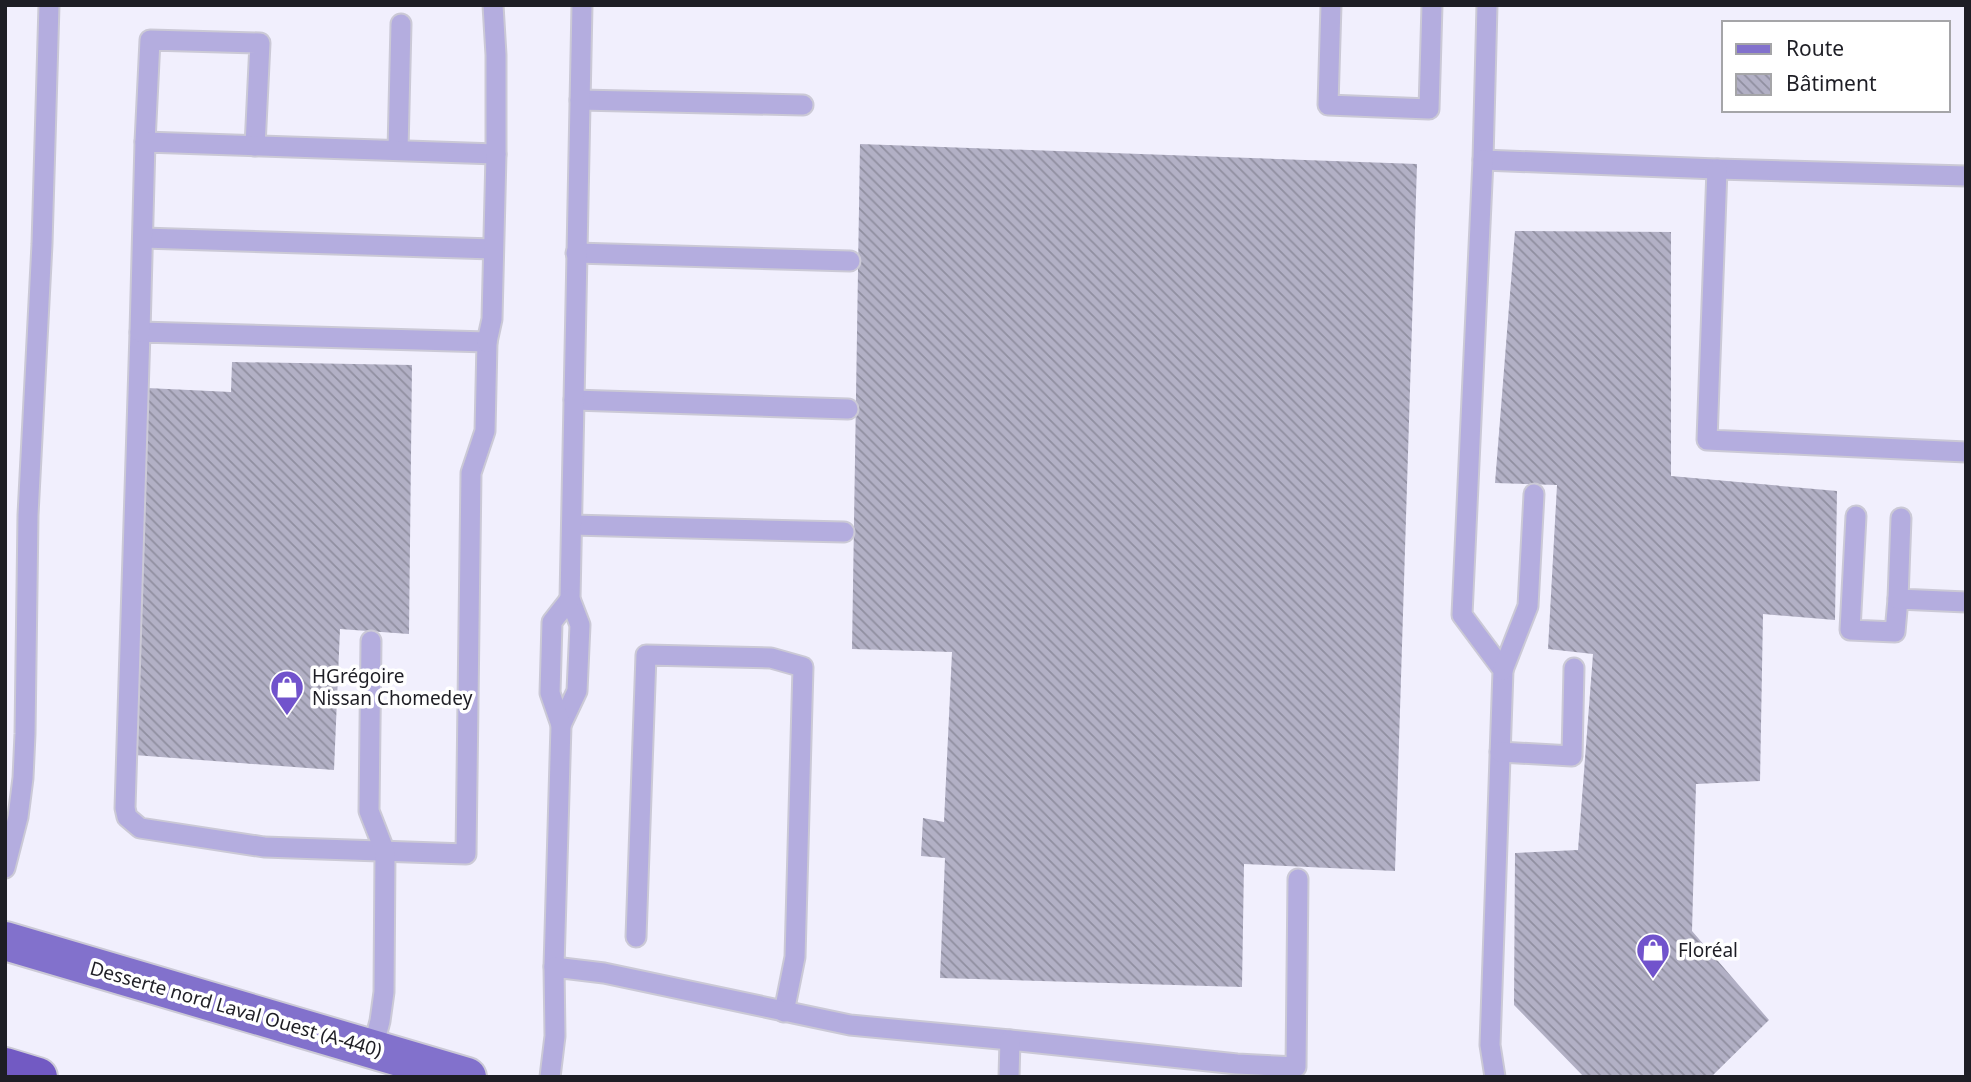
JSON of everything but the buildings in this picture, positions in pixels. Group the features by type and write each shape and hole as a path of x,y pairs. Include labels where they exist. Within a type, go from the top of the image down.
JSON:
{"highway":[{"path":"5,1067 38,1077"}],"main road":[{"name":"Desserte nord Laval Ouest (A-440)","path":"5,941 467,1077"}],"lane":[{"path":"5,869 18,817 25,745 28,515 42,244 49,5"},
{"path":"254,146 260,43 150,40 125,794 127,817 140,828 264,847 466,854 471,473 485,431 486,342 492,319 496,154 493,5"},
{"path":"561,725 577,691 580,625 570,599 582,5"},
{"path":"1331,5 1328,105 1429,109 1432,5"},
{"path":"1487,5 1483,160 1462,615 1503,670"},
{"path":"398,150 401,24"},
{"path":"580,100 803,105"},
{"path":"145,142 496,154"},
{"path":"1483,160 1966,176"},
{"path":"1717,169 1707,440 1966,452"},
{"path":"143,238 493,249"},
{"path":"576,253 850,261"},
{"path":"140,332 486,342"},
{"path":"574,400 848,409"},
{"path":"1495,1077 1490,1045 1503,670 1528,606 1534,494"},
{"path":"1856,516 1850,630 1895,632 1901,519"},
{"path":"572,525 845,532"},
{"path":"550,1077 555,1036 554,967 561,725 550,693 552,622 570,599"},
{"path":"1898,599 1966,602"},
{"path":"371,641 369,811 385,852 384,992 373,1048"},
{"path":"636,937 646,655 771,658 803,667 795,957 784,1012"},
{"path":"1500,752 1573,756 1574,668"},
{"path":"554,967 604,973 850,1025 1237,1064 1296,1067 1298,879"},
{"path":"1009,1077 1010,1040"}],"place":[{"name":"HGrégoire Nissan Chomedey","path":"287,717"},
{"name":"Floréal","path":"1653,980"}]}
